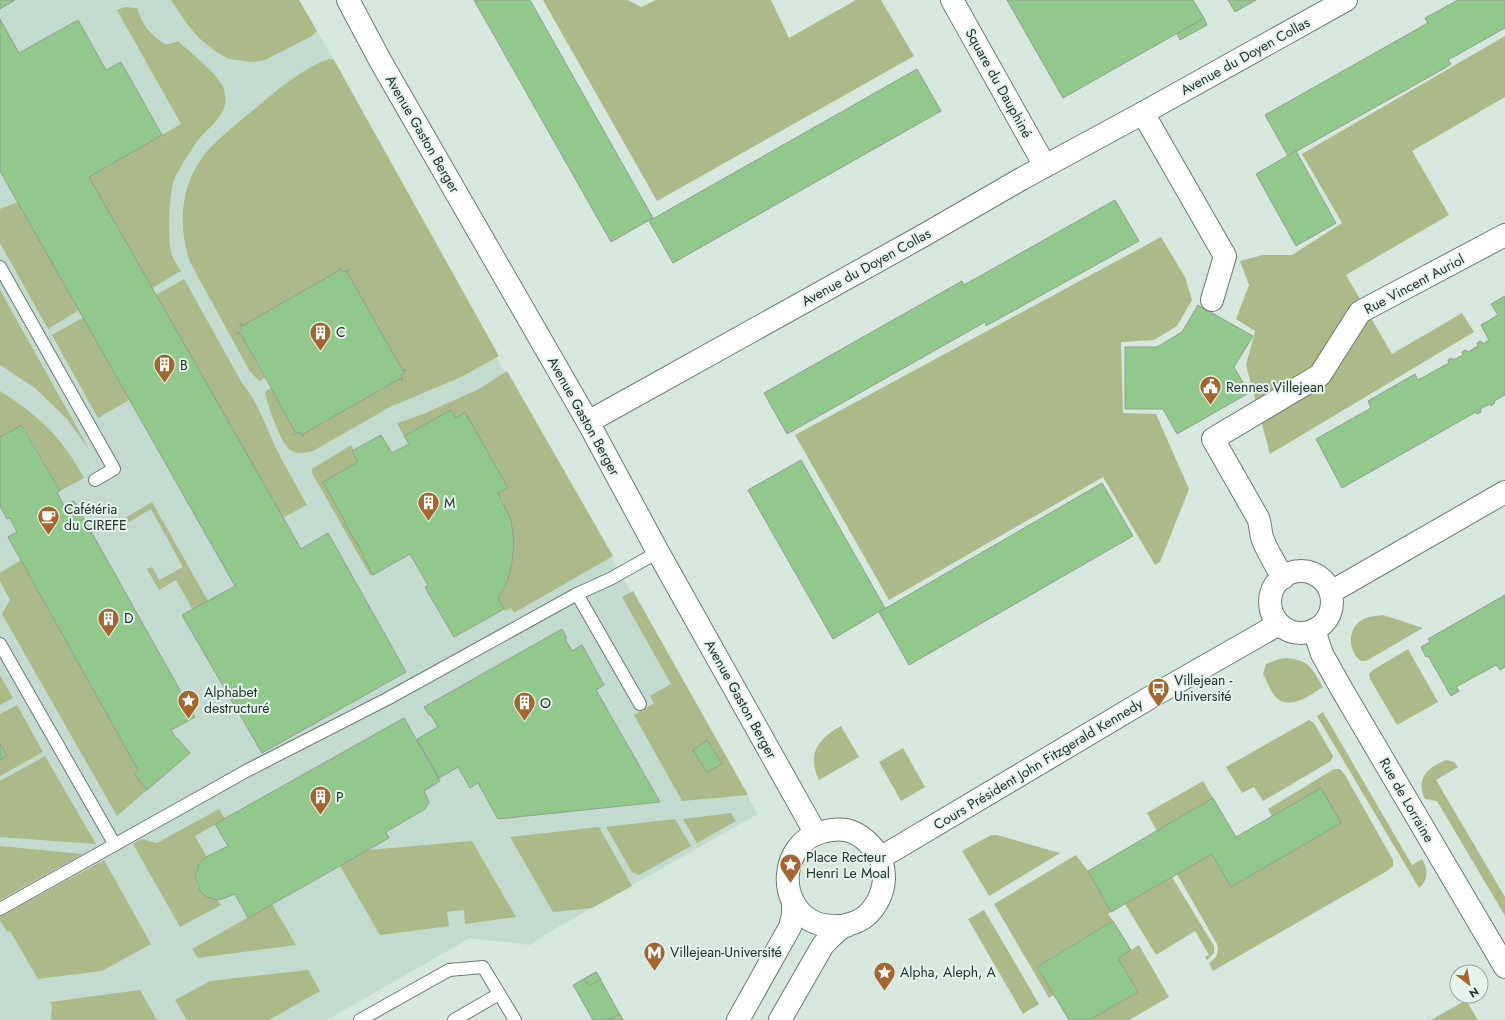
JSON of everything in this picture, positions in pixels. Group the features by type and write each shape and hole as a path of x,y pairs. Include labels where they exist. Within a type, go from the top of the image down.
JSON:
{"street":[{"name":"Avenue Gaston Berger","path":"348,0 381,62 588,422 658,552 816,834"},
{"name":"Square du Dauphiné","path":"952,0 1045,166"},
{"name":"Avenue du Doyen Collas","path":"588,422 912,242 1045,166 1144,113 1346,0"},
{"path":"1144,113 1225,256 1212,300"},
{"name":"Rue Vincent Auriol","path":"1282,578 1263,540 1258,518 1213,439 1320,375 1360,312 1505,235"},
{"path":"1331,592 1505,492"},
{"path":"1300,571 1309,572 1318,576 1326,583 1331,592 1331,610 1328,618 1322,626 1314,630 1299,633 1285,628 1279,624 1271,608 1272,592 1276,584 1282,578 1291,573 1300,571"},
{"name":"Cours Président John Fitzgerald Kennedy","path":"880,858 1151,697 1279,624"},
{"name":"Rue de Lorraine","path":"1314,630 1322,654 1341,688 1505,967"},
{"path":"780,1020 824,945 832,935 846,926 859,921 870,912 879,900 883,886 884,872 880,858 872,845 860,836 846,830 831,830 816,834 804,840 795,850 789,863 787,876 788,889 793,902 802,914 815,923 830,926 846,926"},
{"path":"738,1020 790,927 793,915 793,902"}],"lane":[{"path":"0,267 114,469 94,480"},
{"path":"0,909 248,770 387,699 577,594 612,578 658,552"},
{"path":"577,594 640,704"},
{"path":"0,644 115,845"},
{"path":"360,1020 449,970 483,967 515,1020"},
{"path":"454,1020 499,994"}],"shaded area":[{"path":"0,0 299,0 334,60 501,365 758,814 546,934 530,945 470,938 327,1020 0,1020"}],"green space":[{"path":"171,0 299,0 317,31 310,37 265,60 252,62 229,59 215,51 199,38 187,24"},
{"path":"543,0 628,0 641,7 656,0 771,0 789,38 856,0 881,0 914,56 657,201"},
{"path":"125,7 137,8 147,29 156,38 165,44 178,41 196,57 220,81 225,96 225,103 220,116 198,140 177,173 173,184 170,204 170,248 172,255 181,271 152,288 89,177 181,124 117,10"},
{"path":"1505,36 1505,97 1412,151 1449,215 1346,275 1392,354 1462,313 1474,332 1270,454 1246,365 1255,331 1236,319 1249,285 1240,261 1263,255 1292,255 1342,223 1302,154"},
{"path":"329,59 334,60 499,356 461,377 390,407 313,451 298,453 292,451 285,445 271,413 265,392 271,388 295,432 293,434 299,432 303,437 303,434 401,378 403,381 401,375 406,370 403,371 347,272 350,270 344,272 340,267 340,270 242,326 240,323 242,330 237,334 240,333 265,378 259,381 249,370 190,262 183,231 184,200 194,171 212,146 281,87 310,67"},
{"path":"18,202 79,310 48,329 0,243 0,209"},
{"path":"1161,237 1185,277 1192,300 1177,326 1154,340 1121,342 1123,413 1156,414 1189,489 1160,562 1155,565 1103,477 889,600 795,435"},
{"path":"184,279 242,383 254,400 275,447 307,505 282,518 156,295"},
{"path":"0,290 90,451 67,419 35,388 0,365"},
{"path":"84,317 131,399 98,418 52,335"},
{"path":"507,371 613,556 514,613 511,608 505,611 498,598 507,583 503,580 513,562 508,561 514,541 503,501 498,493 508,488 465,413 456,418 451,410 404,436 397,423 421,415 479,389"},
{"path":"0,391 26,409 48,428 67,450 84,478 60,491 23,425 0,437"},
{"path":"351,445 354,451 352,451 358,462 323,482 346,523 345,524 364,555 373,575 370,575 312,473 312,469"},
{"path":"152,502 208,601 193,610 176,580 159,590 147,569 152,567 159,580 183,567 151,509 127,523 129,527 125,529 120,521"},
{"path":"21,560 138,770 134,774 147,790 117,816 2,614 10,600 0,581 0,573"},
{"path":"633,591 748,795 682,801 634,715 654,703 650,696 671,684 622,597"},
{"path":"1383,615 1423,628 1366,661 1361,661 1354,653 1351,642 1351,636 1355,626 1362,620"},
{"path":"1408,649 1438,702 1397,725 1370,679 1369,674 1373,670"},
{"path":"1286,658 1300,661 1309,666 1323,687 1306,698 1293,702 1281,701 1273,694 1263,674 1266,664"},
{"path":"0,675 13,698 0,705"},
{"path":"17,705 43,752 0,776 0,760 7,756 0,744 0,714"},
{"path":"1323,712 1412,865 1422,859 1426,870 1426,878 1419,888 1317,716"},
{"path":"1309,720 1314,723 1332,754 1333,756 1331,761 1263,801 1254,787 1242,793 1226,767"},
{"path":"841,726 859,757 819,780 815,771 814,755 817,748 826,736"},
{"path":"903,748 925,787 901,801 879,762"},
{"path":"45,756 96,844 0,837 0,781"},
{"path":"1446,760 1454,762 1458,767 1436,780 1505,897 1505,916 1437,801 1425,799 1422,792 1422,785 1425,775 1434,766"},
{"path":"1334,769 1340,769 1345,775 1393,860 1393,866 1387,871 1213,971 1209,963 1217,955 1217,944 1177,874 1212,854 1231,887 1341,823 1272,817 1268,809"},
{"path":"1203,781 1213,798 1157,831 1147,813"},
{"path":"219,809 225,819 195,836 207,857 197,869 195,875 198,888 209,897 217,900 221,905 180,927 133,844 142,839 157,843"},
{"path":"731,813 736,821 697,843 683,819"},
{"path":"675,819 691,846 639,875 632,872 606,827"},
{"path":"599,827 632,886 592,908 553,912 510,837"},
{"path":"991,835 997,835 1060,853 989,896 962,851"},
{"path":"472,841 516,917 465,924 464,910 447,912 449,926 380,935 340,866 368,850"},
{"path":"0,846 83,854 0,900"},
{"path":"1076,855 1088,871 1111,912 1108,914 1113,921 1038,966 1054,995 1049,998 994,904"},
{"path":"104,860 151,944 102,971 38,979 10,931 7,932 0,920 0,917"},
{"path":"1172,877 1214,946 1214,953 1207,960 1205,957 1209,955 1195,931 1156,955 1125,904"},
{"path":"272,904 296,945 198,958 192,949"},
{"path":"984,910 1039,1004 1023,1014 968,919"},
{"path":"1139,945 1169,997 1129,1020 1089,1020 1118,958"},
{"path":"308,970 320,991 269,1020 187,1020 175,1000 210,981"},
{"path":"140,990 157,1020 51,1020 52,1007 50,1002"},
{"path":"1459,1004 1468,1004 1478,1020 1431,1020"}],"building":[{"path":"0,0 15,0 0,9"},
{"path":"474,0 530,0 653,218 611,242"},
{"path":"1007,0 1193,0 1204,18 1063,98"},
{"path":"1228,0 1256,0 1235,12"},
{"path":"1458,0 1505,0 1505,28 1448,60 1451,64 1445,68 1288,156 1265,115 1428,23 1425,18"},
{"path":"1204,18 1207,25 1180,40 1177,34"},
{"name":"B","path":"0,19 19,53 78,20 106,70 121,62 162,135 89,177 301,549 328,533 406,672 262,753 182,615 235,586 0,171"},
{"path":"917,69 941,111 673,263 649,221"},
{"path":"1296,151 1336,223 1296,246 1256,174"},
{"path":"1115,200 1139,241 986,326 985,322 787,434 764,393 962,281 964,285"},
{"name":"C","path":"339,267 344,272 350,269 347,272 403,371 406,369 401,375 403,381 401,378 303,434 303,437 299,432 293,435 295,432 264,375 240,333 237,334 242,330 240,323 242,326 340,270"},
{"path":"1505,296 1505,395 1494,401 1495,403 1491,406 1490,404 1480,409 1481,412 1477,414 1476,412 1342,488 1316,439 1371,408 1368,401 1415,374 1418,380 1449,363 1448,360 1452,358 1453,360 1463,355 1462,352 1466,350 1468,352 1478,346 1477,343 1481,341 1483,344 1489,340 1481,325 1498,315 1491,304"},
{"path":"1198,305 1253,336 1234,367 1249,393 1177,434 1163,409 1125,409 1125,347 1157,347 1182,332"},
{"name":"M","path":"451,410 456,418 465,412 508,488 498,493 511,520 514,541 512,563 507,582 498,598 504,609 454,637 425,587 428,585 410,554 373,575 363,556 364,555 344,523 346,523 323,482 358,462 352,451 381,435 392,453 409,444 404,436"},
{"name":"D","path":"22,425 60,491 57,492 64,506 74,501 195,717 171,730 176,739 177,738 190,753 147,790 134,774 138,770 8,537 17,532 10,518 7,519 0,506 0,437"},
{"path":"801,460 885,608 833,639 748,490"},
{"path":"1102,483 1133,536 909,665 879,612"},
{"path":"1505,595 1505,667 1500,670 1496,665 1456,687 1459,691 1451,696 1428,656 1426,657 1421,647 1430,642 1428,639"},
{"name":"O","path":"562,629 567,638 565,639 572,651 582,645 604,685 596,690 660,802 498,819 478,783 470,788 458,767 439,778 417,739 438,727 424,707"},
{"name":"P","path":"404,718 440,781 424,791 429,802 425,809 386,832 389,838 248,918 235,894 217,900 207,897 200,891 195,877 199,864 206,857 228,846 215,824"},
{"path":"707,740 722,764 707,772 693,750"},
{"path":"0,744 7,756 0,760"},
{"path":"1321,788 1341,823 1231,887 1212,854 1111,912 1088,871 1213,798 1236,837"},
{"path":"1113,921 1131,950 1118,958 1138,992 1089,1020 1069,1020 1037,967"},
{"path":"596,972 623,1020 593,1020 573,985"},
{"path":"596,972 601,979 589,986 584,979"},
{"path":"620,1014 623,1020 608,1020"}],"place":[{"name":"C","path":"321,352"},
{"name":"B","path":"164,384"},
{"name":"Rennes Villejean","path":"1210,406"},
{"name":"M","path":"428,522"},
{"name":"Cafétéria du CIREFE","path":"48,536"},
{"name":"D","path":"108,638"},
{"name":"Villejean - Université","path":"1158,708"},
{"name":"Alphabet destructuré","path":"189,720"},
{"name":"O","path":"525,722"},
{"name":"P","path":"320,816"},
{"name":"Place Recteur Henri Le Moal","path":"791,884"},
{"name":"Villejean-Université","path":"655,972"},
{"name":"Alpha, Aleph, A","path":"885,992"}]}
